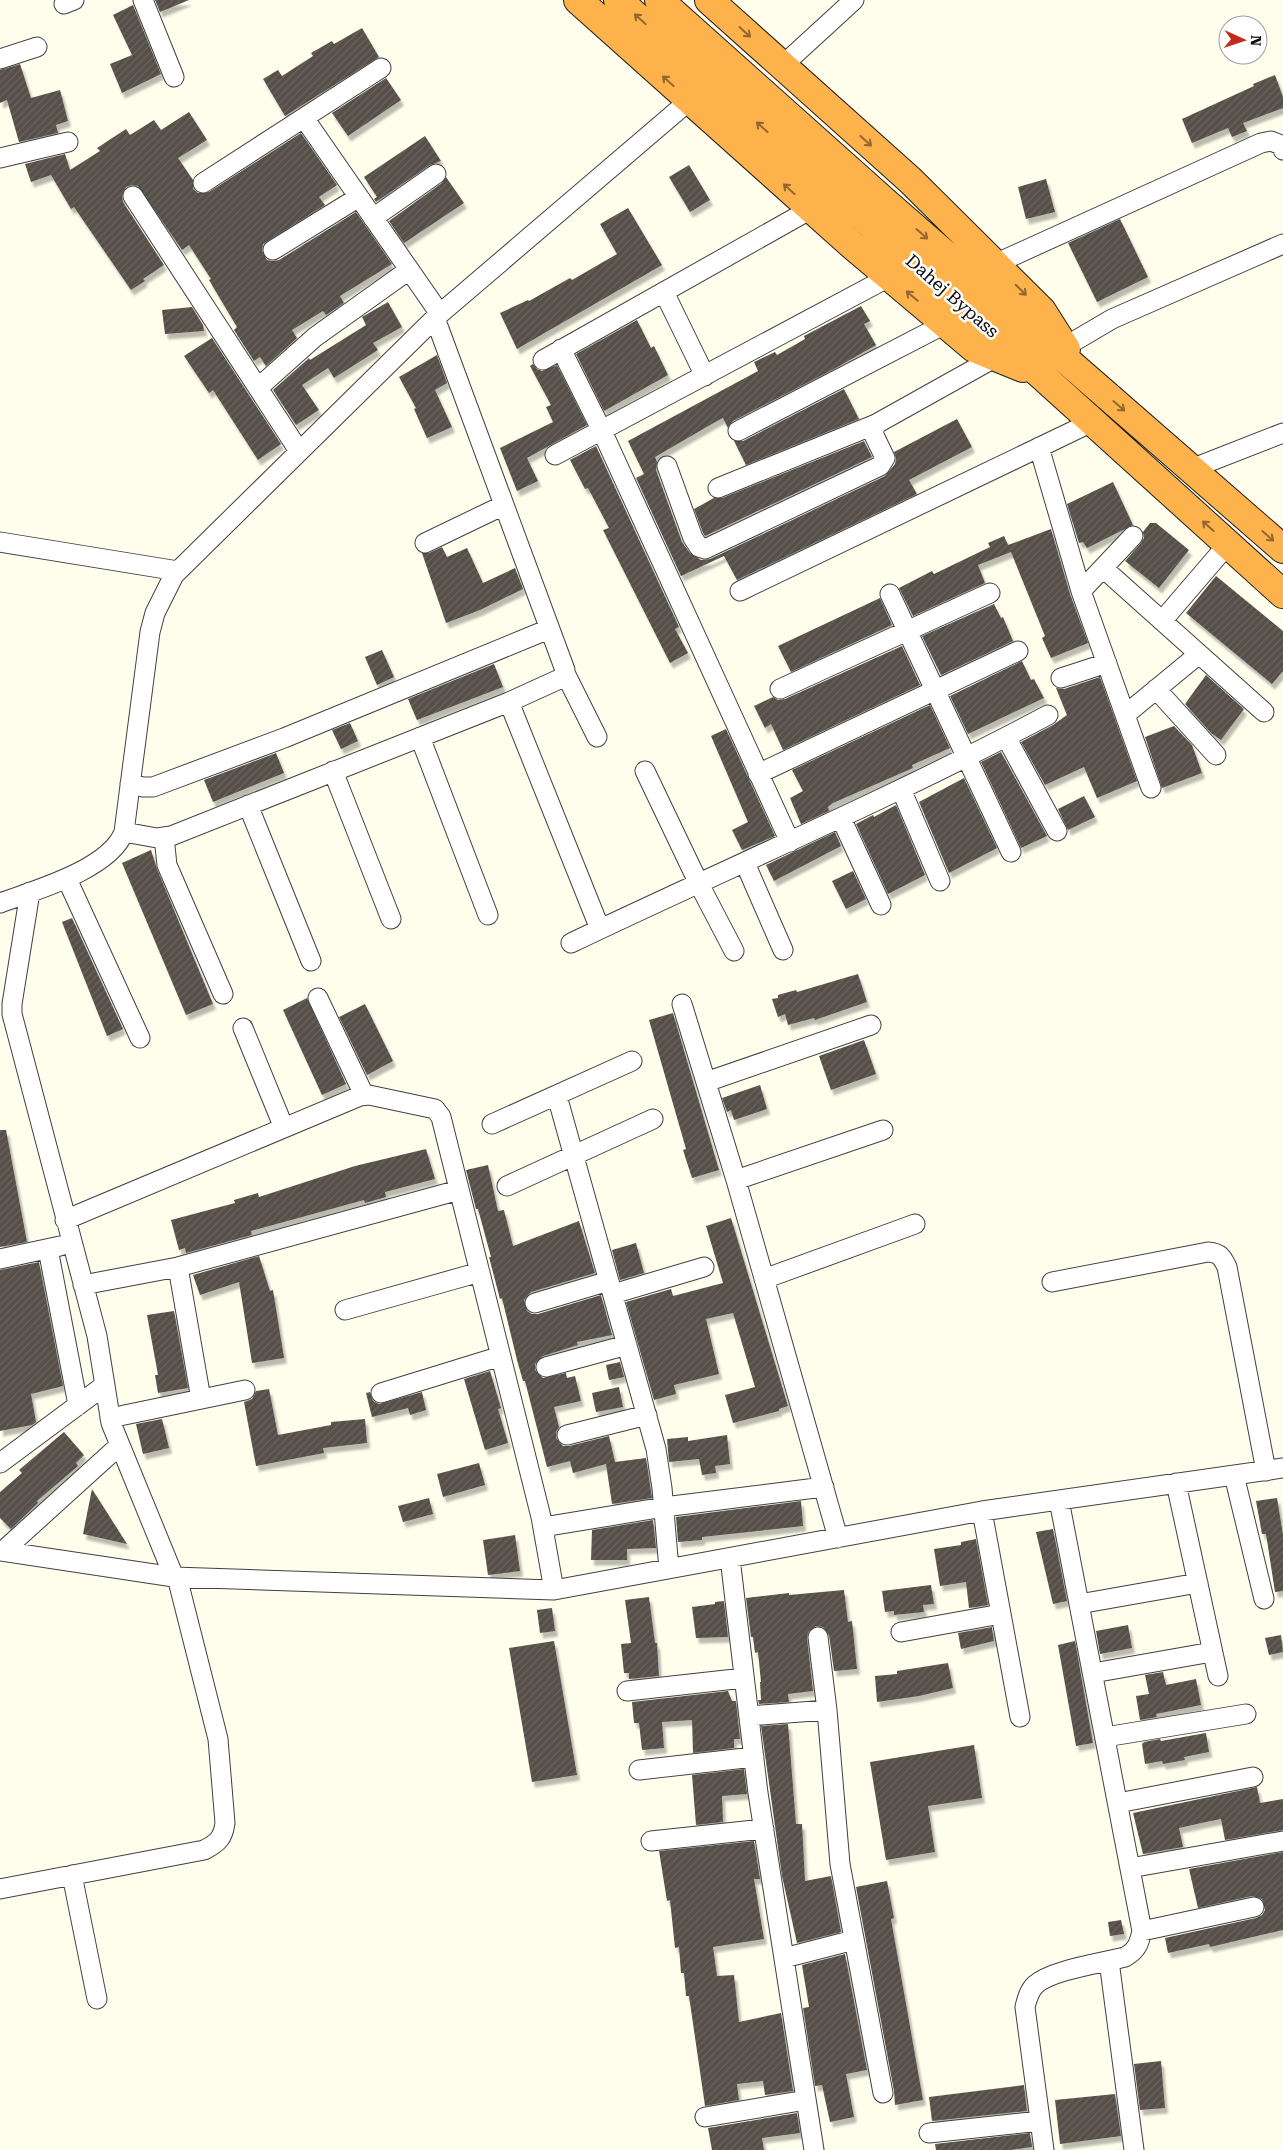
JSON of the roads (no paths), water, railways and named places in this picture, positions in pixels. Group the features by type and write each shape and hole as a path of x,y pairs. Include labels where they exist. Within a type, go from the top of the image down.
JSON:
{"highway":[{"path":"578,0 889,277 974,348 1041,375"},
{"name":"Dahej Bypass","path":"618,0 1041,375 1283,594"},
{"name":"Dahej Bypass","path":"659,0 1060,349"},
{"path":"709,0 910,180 1042,311 1060,349 1088,379 1283,549"},
{"path":"1084,414 1088,379"}],"street":[{"path":"143,0 174,77"},
{"path":"782,66 854,0"},
{"path":"0,59 36,47"},
{"path":"203,183 381,68"},
{"path":"0,903 67,879 114,849 124,832 150,632 158,606 168,585 178,571 437,316 690,100"},
{"path":"304,118 409,270 437,316 565,673 597,737"},
{"path":"994,264 1261,143 1271,141 1281,145 1283,150"},
{"path":"0,158 68,142"},
{"path":"373,218 436,174"},
{"path":"133,196 299,451"},
{"path":"273,250 359,198"},
{"path":"543,360 812,209"},
{"path":"1060,349 1112,318 1283,244"},
{"path":"258,388 315,337 409,270"},
{"path":"555,455 889,277"},
{"path":"664,292 705,376"},
{"path":"738,431 945,324"},
{"path":"562,349 602,431 790,842"},
{"path":"718,488 876,424 996,357"},
{"path":"740,592 1039,447 1084,414"},
{"path":"667,466 693,538 699,547 705,549 880,466 885,458 873,432 876,424"},
{"path":"1191,469 1283,433"},
{"path":"1039,447 1082,591 1151,788"},
{"path":"425,542 504,505"},
{"path":"1082,591 1133,536"},
{"path":"0,542 178,571"},
{"path":"1162,621 1228,544"},
{"path":"1103,568 1264,712"},
{"path":"780,689 990,593"},
{"path":"890,594 1011,852"},
{"path":"130,784 148,788 189,774 284,738 549,629"},
{"path":"758,774 1018,651"},
{"path":"1125,715 1199,654"},
{"path":"1061,678 1107,663"},
{"path":"124,832 164,838 508,702 561,679 565,673"},
{"path":"1156,689 1216,755"},
{"path":"508,702 600,929"},
{"path":"571,943 967,758 1048,715"},
{"path":"420,737 488,915"},
{"path":"1006,737 1057,831"},
{"path":"333,771 391,919"},
{"path":"646,771 699,884 734,951"},
{"path":"901,789 940,881"},
{"path":"248,805 311,961"},
{"path":"840,818 881,905"},
{"path":"164,838 167,865 223,994"},
{"path":"745,863 783,950"},
{"path":"67,879 140,1038"},
{"path":"0,1889 204,1850 216,1844 223,1835 225,1823 218,1739 176,1577 110,1418 97,1336 65,1220 7,1029 30,892"},
{"path":"318,998 364,1095"},
{"path":"682,1004 736,1180 838,1538"},
{"path":"706,1082 871,1025"},
{"path":"243,1028 284,1128"},
{"path":"492,1124 632,1061"},
{"path":"65,1220 364,1095 430,1108 438,1112 543,1527 554,1590"},
{"path":"557,1096 647,1415 660,1468 669,1569"},
{"path":"507,1186 574,1157 653,1119"},
{"path":"736,1180 883,1130"},
{"path":"83,1285 178,1267 459,1190"},
{"path":"764,1279 915,1224"},
{"path":"0,1259 71,1244"},
{"path":"48,1249 78,1404"},
{"path":"1,1551 176,1577 554,1590 982,1511 1274,1470 1222,1256 1215,1252 1208,1252 1052,1282"},
{"path":"178,1267 201,1399"},
{"path":"535,1303 704,1267"},
{"path":"344,1310 480,1272"},
{"path":"546,1367 627,1345"},
{"path":"381,1393 501,1356"},
{"path":"0,1463 105,1385"},
{"path":"110,1418 245,1390"},
{"path":"567,1435 647,1415"},
{"path":"1,1551 120,1445"},
{"path":"1234,1475 1264,1598"},
{"path":"1176,1484 1218,1676"},
{"path":"543,1527 664,1507 824,1487"},
{"path":"1044,2150 1025,2007 1028,1997 1033,1987 1052,1975 1125,1957 1134,1952 1140,1943 1142,1931 1059,1500"},
{"path":"982,1511 1020,1717"},
{"path":"730,1558 764,1829 814,2150"},
{"path":"1079,1604 1198,1583"},
{"path":"901,1632 1001,1614"},
{"path":"818,1637 827,1710 840,1864 883,2093"},
{"path":"1093,1673 1212,1652"},
{"path":"627,1691 744,1678"},
{"path":"749,1716 827,1710"},
{"path":"1105,1737 1246,1714"},
{"path":"638,1770 754,1757"},
{"path":"1118,1803 1253,1777"},
{"path":"651,1841 764,1829"},
{"path":"1130,1868 1283,1841"},
{"path":"72,1875 97,1999"},
{"path":"1142,1931 1254,1907"},
{"path":"784,1958 854,1940"},
{"path":"1110,1961 1134,2150"},
{"path":"705,2117 806,2100"},
{"path":"929,2133 1040,2121"}]}
